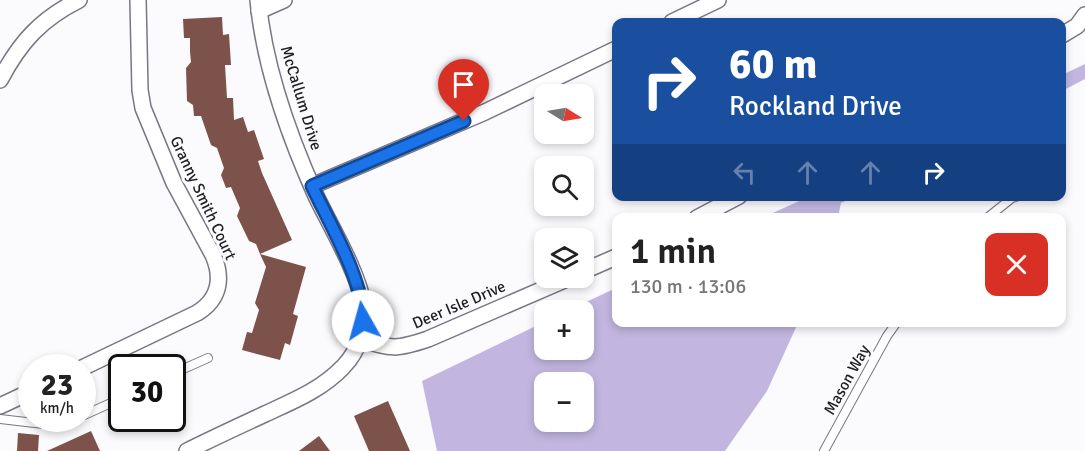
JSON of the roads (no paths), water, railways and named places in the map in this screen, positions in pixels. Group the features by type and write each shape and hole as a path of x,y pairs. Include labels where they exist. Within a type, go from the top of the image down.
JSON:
{"street":[{"path":"0,80 24,40 51,17 79,0"},
{"name":"Granny Smith Court","path":"96,361 188,319 206,308 216,293 220,277 213,255 174,183 143,108 140,90 138,0"},
{"path":"258,5 284,0"},
{"path":"680,18 718,0"},
{"name":"McCallum Drive","path":"258,5 263,38 279,96 312,186 360,293 363,312 360,339"},
{"path":"1066,33 1077,26 1085,15"},
{"path":"312,186 485,112 612,51"},
{"path":"707,213 729,201"},
{"path":"594,267 612,259"},
{"name":"Deer Isle Drive","path":"360,339 388,348 405,347 546,288"},
{"path":"187,451 291,402 327,382 347,363 360,339"},
{"path":"0,406 18,398"}],"lane":[{"path":"993,213 1008,201"},
{"name":"Mason Way","path":"824,451 893,327"},
{"path":"186,368 208,358"},
{"path":"0,419 18,421"}]}
